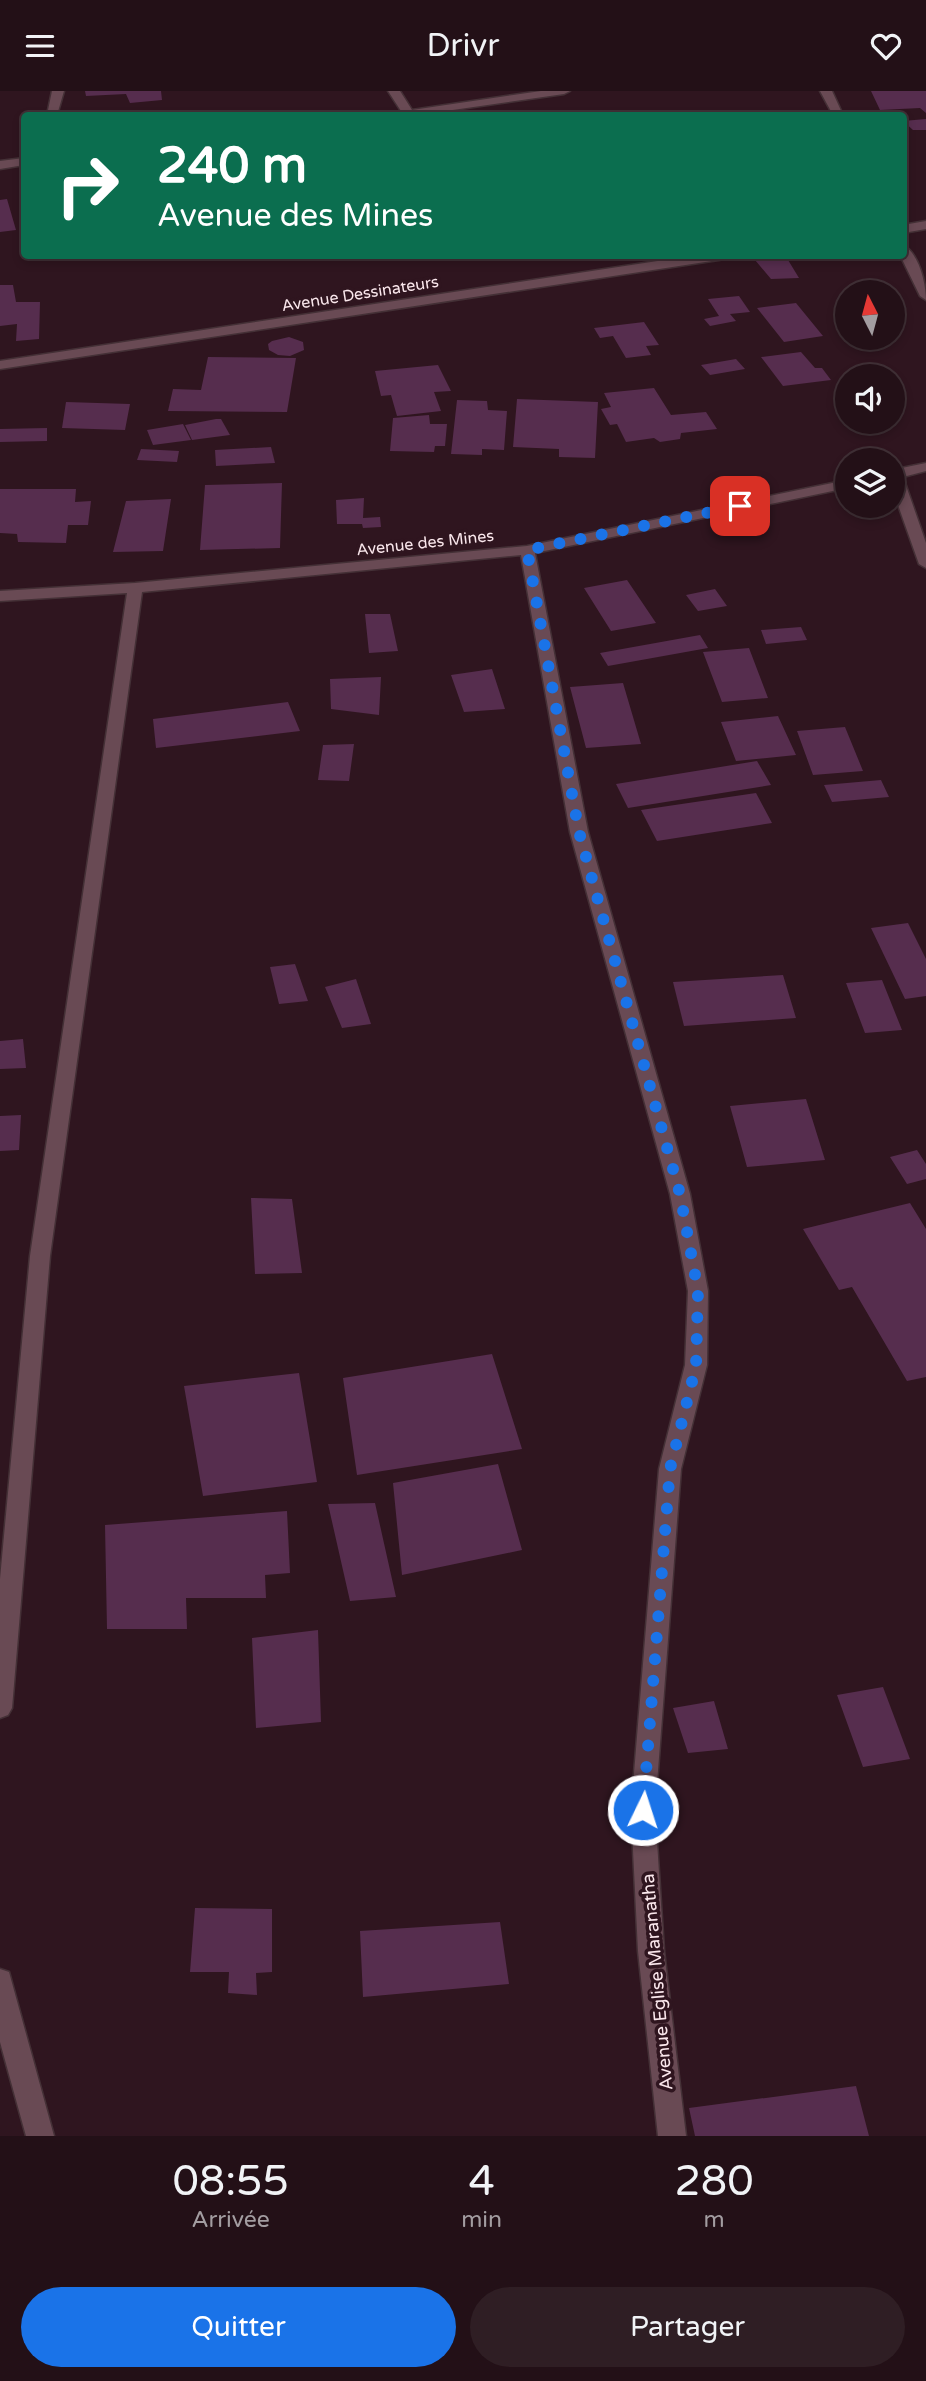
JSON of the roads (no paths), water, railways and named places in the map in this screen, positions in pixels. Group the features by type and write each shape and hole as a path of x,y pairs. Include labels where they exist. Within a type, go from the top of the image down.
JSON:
{"street":[{"path":"53,112 58,91"},
{"path":"394,91 403,112"},
{"path":"424,112 564,91"},
{"path":"826,91 836,112"},
{"path":"0,165 21,162"},
{"path":"907,228 926,225"},
{"path":"907,257 926,296"},
{"name":"Avenue Dessinateurs","path":"0,365 699,259"},
{"path":"905,472 926,467"},
{"name":"Avenue des Mines","path":"0,596 135,588 527,550 835,486"},
{"path":"905,506 926,564"},
{"name":"Avenue Eglise Maranatha","path":"527,550 579,832 680,1194 698,1291 696,1366 670,1469 643,1810 651,1951 672,2136"},
{"path":"0,1708 40,1256 135,588"},
{"path":"0,1982 5,2013 40,2136"}]}
